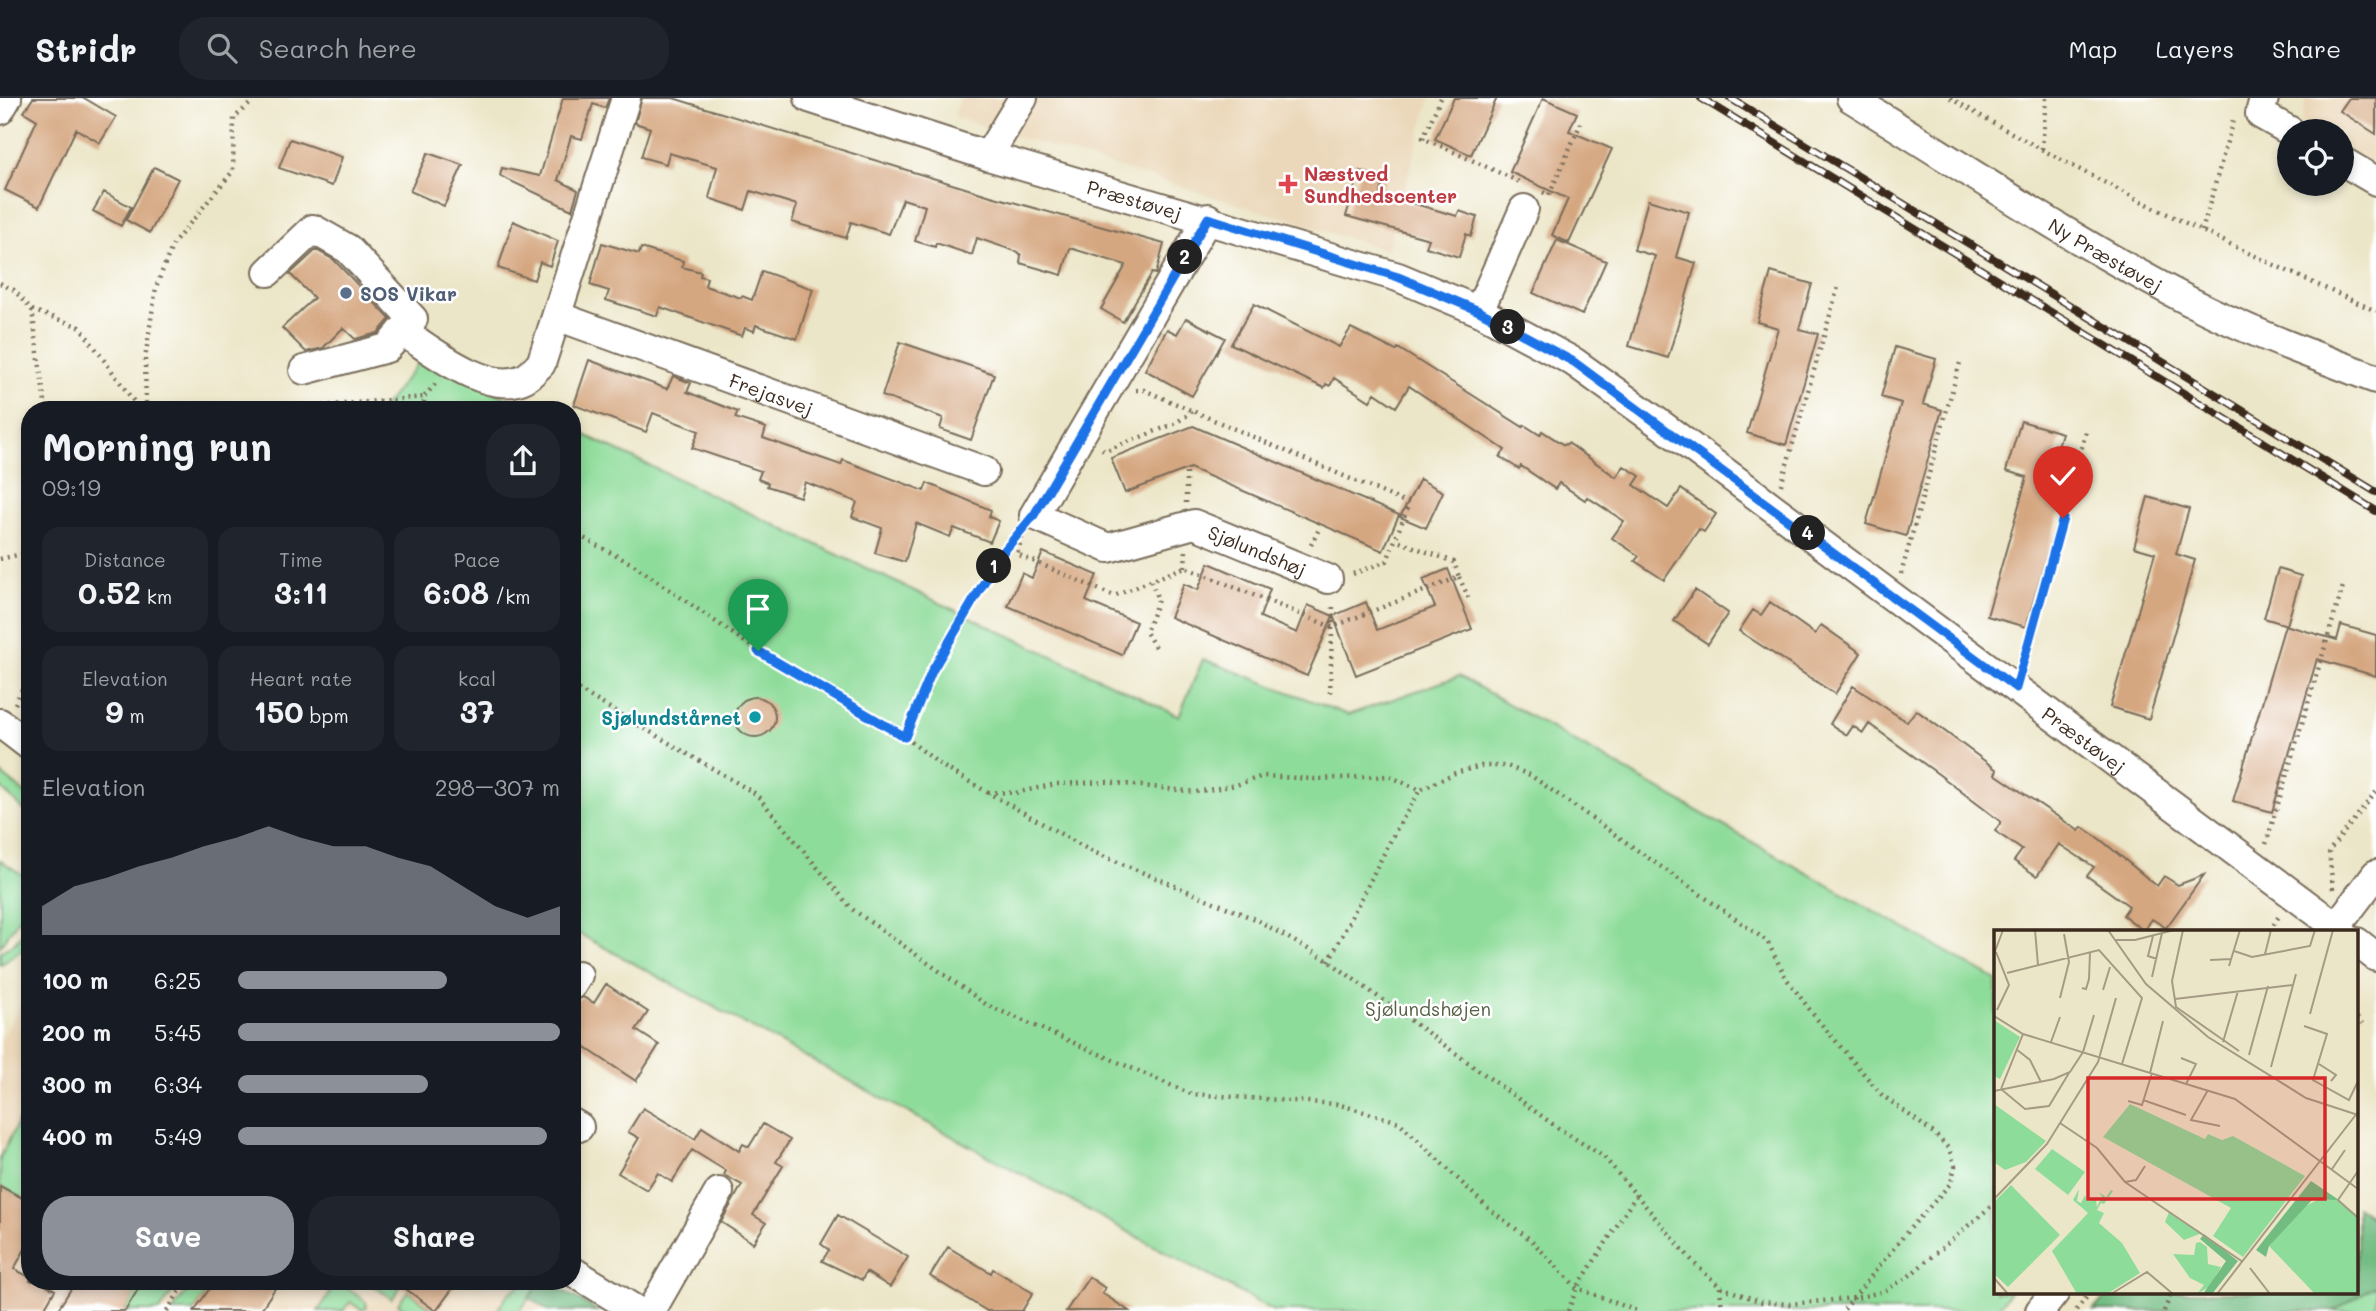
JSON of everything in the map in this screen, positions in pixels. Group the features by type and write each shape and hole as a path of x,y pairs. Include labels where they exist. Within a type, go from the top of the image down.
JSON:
{"street":[{"path":"0,110 7,98"},
{"path":"402,331 461,369 504,383 524,379 541,364 626,98"},
{"name":"Præstøvej","path":"809,98 988,156 1208,218 1398,277 1479,311 1574,362 1895,598 2338,930"},
{"path":"988,156 1023,98"},
{"name":"Ny Præstøvej","path":"1852,98 2088,244 2191,302 2290,347 2376,379"},
{"path":"2264,98 2260,114 2277,124"},
{"path":"2354,168 2376,181"},
{"path":"1479,311 1532,195"},
{"name":"Sjølundshøj","path":"1208,218 1034,515 1108,548 1194,524 1328,579"},
{"path":"268,272 313,229 348,249 413,320 387,348 304,370"},
{"name":"Frejasvej","path":"557,316 984,471"},
{"path":"2,725 21,739"},
{"path":"2344,930 2376,874"},
{"name":"Præstøvej","path":"2358,944 2376,957"},
{"path":"651,1311 719,1192"},
{"path":"581,1277 637,1311"},
{"path":"2040,1311 2053,1294"}],"path":[{"path":"1441,98 1423,138 1532,195 1549,195 1581,123"},
{"path":"1950,98 2042,149 2202,231 2376,312"},
{"path":"2042,149 2046,98"},
{"path":"146,401 145,359 156,287 173,244 233,171 234,118 251,102"},
{"path":"2202,231 2236,113"},
{"path":"0,283 14,290 32,310 80,327 133,401"},
{"path":"1774,509 1838,287"},
{"path":"32,310 45,401"},
{"path":"1895,598 1961,359"},
{"path":"1112,382 1128,390 1144,390 1409,505 1387,561 1343,578 1328,579 1333,600 1330,693"},
{"path":"378,401 424,397"},
{"path":"1080,437 1105,451 1174,424 1193,412"},
{"path":"2016,688 2086,432"},
{"path":"905,737 932,671 999,557 1025,526 1017,554 1114,596 1185,567 1332,627 1459,578"},
{"path":"581,537 634,565 758,651 905,737 942,766 1091,851 1257,920 1329,961 1558,1128 1603,1156 1695,1264 1720,1287 1762,1302 1790,1304 1856,1298 1885,1291 1909,1276 1994,1204"},
{"path":"1395,540 1454,562 1469,599"},
{"path":"0,559 21,554"},
{"path":"1151,581 1158,600 1146,632 1156,649"},
{"path":"2256,867 2276,822 2344,583"},
{"path":"2,725 21,690"},
{"path":"581,691 756,794 852,909 987,1005 1191,1094 1337,1104 1399,1122 1489,1209 1531,1240 1577,1288 1637,1311"},
{"path":"1329,961 1395,832 1420,790 1455,773 1481,766 1507,766 1530,775 1767,941 1786,978 1882,1095 1935,1135 1949,1149 1955,1166 1951,1183 1906,1233 1843,1311"},
{"path":"987,792 1015,793 1056,784 1107,782 1196,792 1236,785 1264,776 1314,779 1389,776 1420,790"},
{"path":"2342,930 2329,851 2376,792"},
{"path":"2358,1019 2362,1024"},
{"path":"1568,1311 1577,1288 1637,1194"},
{"path":"1720,1287 1722,1311"},
{"path":"167,1311 180,1290"},
{"path":"2076,1311 2089,1294"},
{"path":"2164,1311 2171,1294"}],"shaded area":[{"name":"Næstved Sundhedscenter","path":"960,98 1430,98 1387,250 954,117"},
{"path":"2307,98 2376,98 2376,165 2354,152 2354,119 2302,119"},
{"path":"21,1003 21,1290 562,1290 598,1311 0,1311 0,1042"}],"green space":[{"path":"422,358 513,401 388,401"},
{"name":"Sjølundshøjen","path":"581,433 1179,716 1203,659 1348,715 1459,676 1994,979 1994,1294 2008,1294 1995,1311 1274,1311 581,935"},
{"path":"0,773 21,790 21,807 0,787"},
{"path":"0,860 21,874 21,915 0,947"},
{"path":"21,936 21,950 0,965 0,952"},
{"path":"21,1116 21,1197 0,1186 0,1158"},
{"path":"2358,1208 2376,1220 2376,1285 2333,1311 2093,1311 2107,1294 2358,1294"},
{"path":"2376,1285 2376,1311 2333,1311"},
{"path":"138,1290 173,1291 160,1311 125,1311"},
{"path":"187,1290 209,1290 194,1311 173,1311"},
{"path":"327,1290 350,1290 366,1302 367,1307 362,1310 350,1302 343,1311 318,1311 330,1294"},
{"path":"380,1290 398,1290 392,1299"},
{"path":"513,1290 536,1290 519,1311 497,1311"},
{"path":"535,1290 562,1290 598,1311 549,1311 529,1297"},
{"path":"408,1291 432,1309 431,1311 408,1311 398,1304"}],"building":[{"path":"33,98 84,98 116,117 100,143 76,129 39,207 5,190 37,120 24,112"},
{"path":"563,98 609,98 605,108 593,104 582,139 571,136 558,180 578,190 572,210 500,176 502,168 540,176"},
{"path":"642,98 673,98 991,196 1164,244 1156,274 1152,273 1123,322 1101,309 1126,265 1070,248 1062,275 1020,263 1021,255 1018,252 977,238 972,255 936,243 935,247 915,241 925,206 903,199 889,234 851,222 846,238 792,222 797,205 751,191 745,210 709,198 717,167 669,153 666,164 641,157 650,128 635,123"},
{"path":"1454,98 1497,98 1471,155 1435,139"},
{"path":"1543,98 1577,113 1569,131 1612,149 1569,243 1552,235 1568,199 1510,172"},
{"path":"2349,98 2376,98 2376,134 2354,119 2340,111"},
{"path":"290,139 342,157 332,186 279,168"},
{"path":"428,153 463,165 444,206 410,191"},
{"path":"154,167 178,179 150,233 126,220"},
{"path":"1360,171 1385,179 1380,194 1457,216 1459,211 1477,217 1471,236 1466,234 1459,257 1426,247 1429,239 1346,216"},
{"path":"104,192 131,207 121,226 93,211"},
{"path":"1648,200 1689,212 1676,257 1696,263 1668,358 1629,346 1655,256 1634,250"},
{"path":"513,221 558,241 550,266 540,262 534,280 498,268"},
{"path":"1557,240 1606,261 1582,315 1533,293"},
{"path":"602,243 639,254 641,248 683,261 682,267 701,272 700,276 707,278 705,286 741,298 742,296 752,300 762,271 813,289 797,339 756,325 754,331 745,328 742,336 660,307 657,316 606,300 609,291 590,285"},
{"path":"316,250 334,260 390,319 378,333 355,339 343,328 323,348 306,352 282,328 314,298 290,274"},
{"path":"1771,272 1812,284 1799,329 1818,334 1786,445 1747,433 1778,328 1757,322"},
{"path":"1254,304 1339,347 1351,328 1396,351 1398,348 1523,427 1524,425 1540,435 1542,431 1564,445 1568,443 1616,477 1624,466 1640,476 1634,485 1668,508 1681,489 1716,514 1704,532 1699,529 1664,580 1635,561 1639,556 1612,538 1624,521 1559,483 1555,489 1521,466 1519,469 1500,457 1505,450 1409,386 1396,407 1375,393 1370,401 1334,378 1330,386 1326,384 1324,388 1231,344"},
{"path":"1186,318 1225,338 1192,396 1145,370 1167,329 1177,334"},
{"path":"900,342 994,374 971,440 940,429 943,418 882,396"},
{"path":"1895,347 1936,359 1923,404 1942,410 1906,536 1866,524 1901,403 1881,397"},
{"path":"589,360 667,389 673,376 691,383 687,392 738,412 735,418 766,428 763,438 841,465 843,460 924,491 927,483 991,510 989,517 999,521 990,542 954,528 950,537 916,523 905,562 875,553 882,528 852,517 857,502 805,482 800,497 767,486 768,483 758,479 761,471 692,448 699,431 653,413 646,432 581,408 581,401 575,401"},
{"path":"2021,421 2062,433 2049,478 2068,483 2026,627 1987,616 2027,477 2006,471"},
{"path":"1193,426 1399,515 1383,551 1190,468 1125,493 1111,458"},
{"path":"1420,479 1443,492 1426,528 1400,517"},
{"path":"2148,497 2189,509 2176,554 2195,560 2149,719 2110,707 2155,553 2134,547"},
{"path":"1043,552 1097,575 1086,601 1136,622 1122,655 1008,606 1022,573 1032,578"},
{"path":"1209,563 1270,589 1260,617 1297,633 1308,605 1333,616 1307,676 1170,617 1184,584 1198,590"},
{"path":"1448,569 1472,629 1356,675 1333,616 1366,602 1377,630 1435,607 1423,579"},
{"path":"2278,569 2301,576 2287,625 2264,618"},
{"path":"1695,590 1728,613 1708,644 1674,621"},
{"path":"1770,602 1815,634 1821,625 1861,653 1835,694 1739,631 1753,610 1761,615"},
{"path":"2285,625 2337,640 2341,625 2376,635 2376,676 2317,659 2272,812 2233,801"},
{"path":"1853,686 1907,722 1916,710 1997,770 1995,774 2079,831 2082,827 2101,840 2157,886 2164,876 2178,885 2204,875 2166,928 2152,919 2143,930 2123,915 2129,906 2087,876 2094,867 2059,844 2037,876 2014,861 2022,850 1995,831 2001,822 1941,776 1869,724 1863,733 1853,726 1847,735 1830,724"},
{"name":"Sjølundstårnet","path":"755,697 769,703 775,717 769,731 755,737 741,731 735,717 741,703"},
{"path":"606,984 648,1012 636,1030 659,1045 636,1081 581,1045 581,998 594,1003"},
{"path":"643,1108 695,1139 702,1127 739,1151 743,1144 749,1147 763,1124 790,1140 776,1162 783,1166 753,1215 766,1223 753,1243 721,1222 742,1185 724,1175 726,1171 692,1150 672,1182 658,1173 647,1190 618,1173 639,1138 628,1132"},
{"path":"0,1186 21,1197 21,1256 14,1269 21,1272 21,1290 55,1290 43,1311 0,1311"},
{"path":"838,1215 908,1257 890,1287 866,1272 862,1280 822,1261 829,1250 821,1244"},
{"path":"948,1247 991,1273 993,1269 1033,1293 1022,1311 987,1311 930,1276"},
{"path":"1089,1277 1105,1288 1102,1293 1129,1311 1066,1311"},
{"path":"70,1290 138,1290 125,1311 57,1311"},
{"path":"209,1290 274,1290 260,1311 194,1311"},
{"path":"407,1290 451,1290 436,1311"}],"railway":[{"path":"1701,98 2376,511"},
{"path":"1730,98 2376,492"}],"place":[{"name":"Næstved Sundhedscenter","path":"1288,184"},
{"name":"SOS Vikar","path":"346,293"},
{"name":"Sjølundstårnet","path":"755,717"}],"route":[{"path":"758,651 905,737 932,671 999,557 1034,515 1208,218 1398,277 1479,311 1574,362 2016,688 2063,518"}]}
